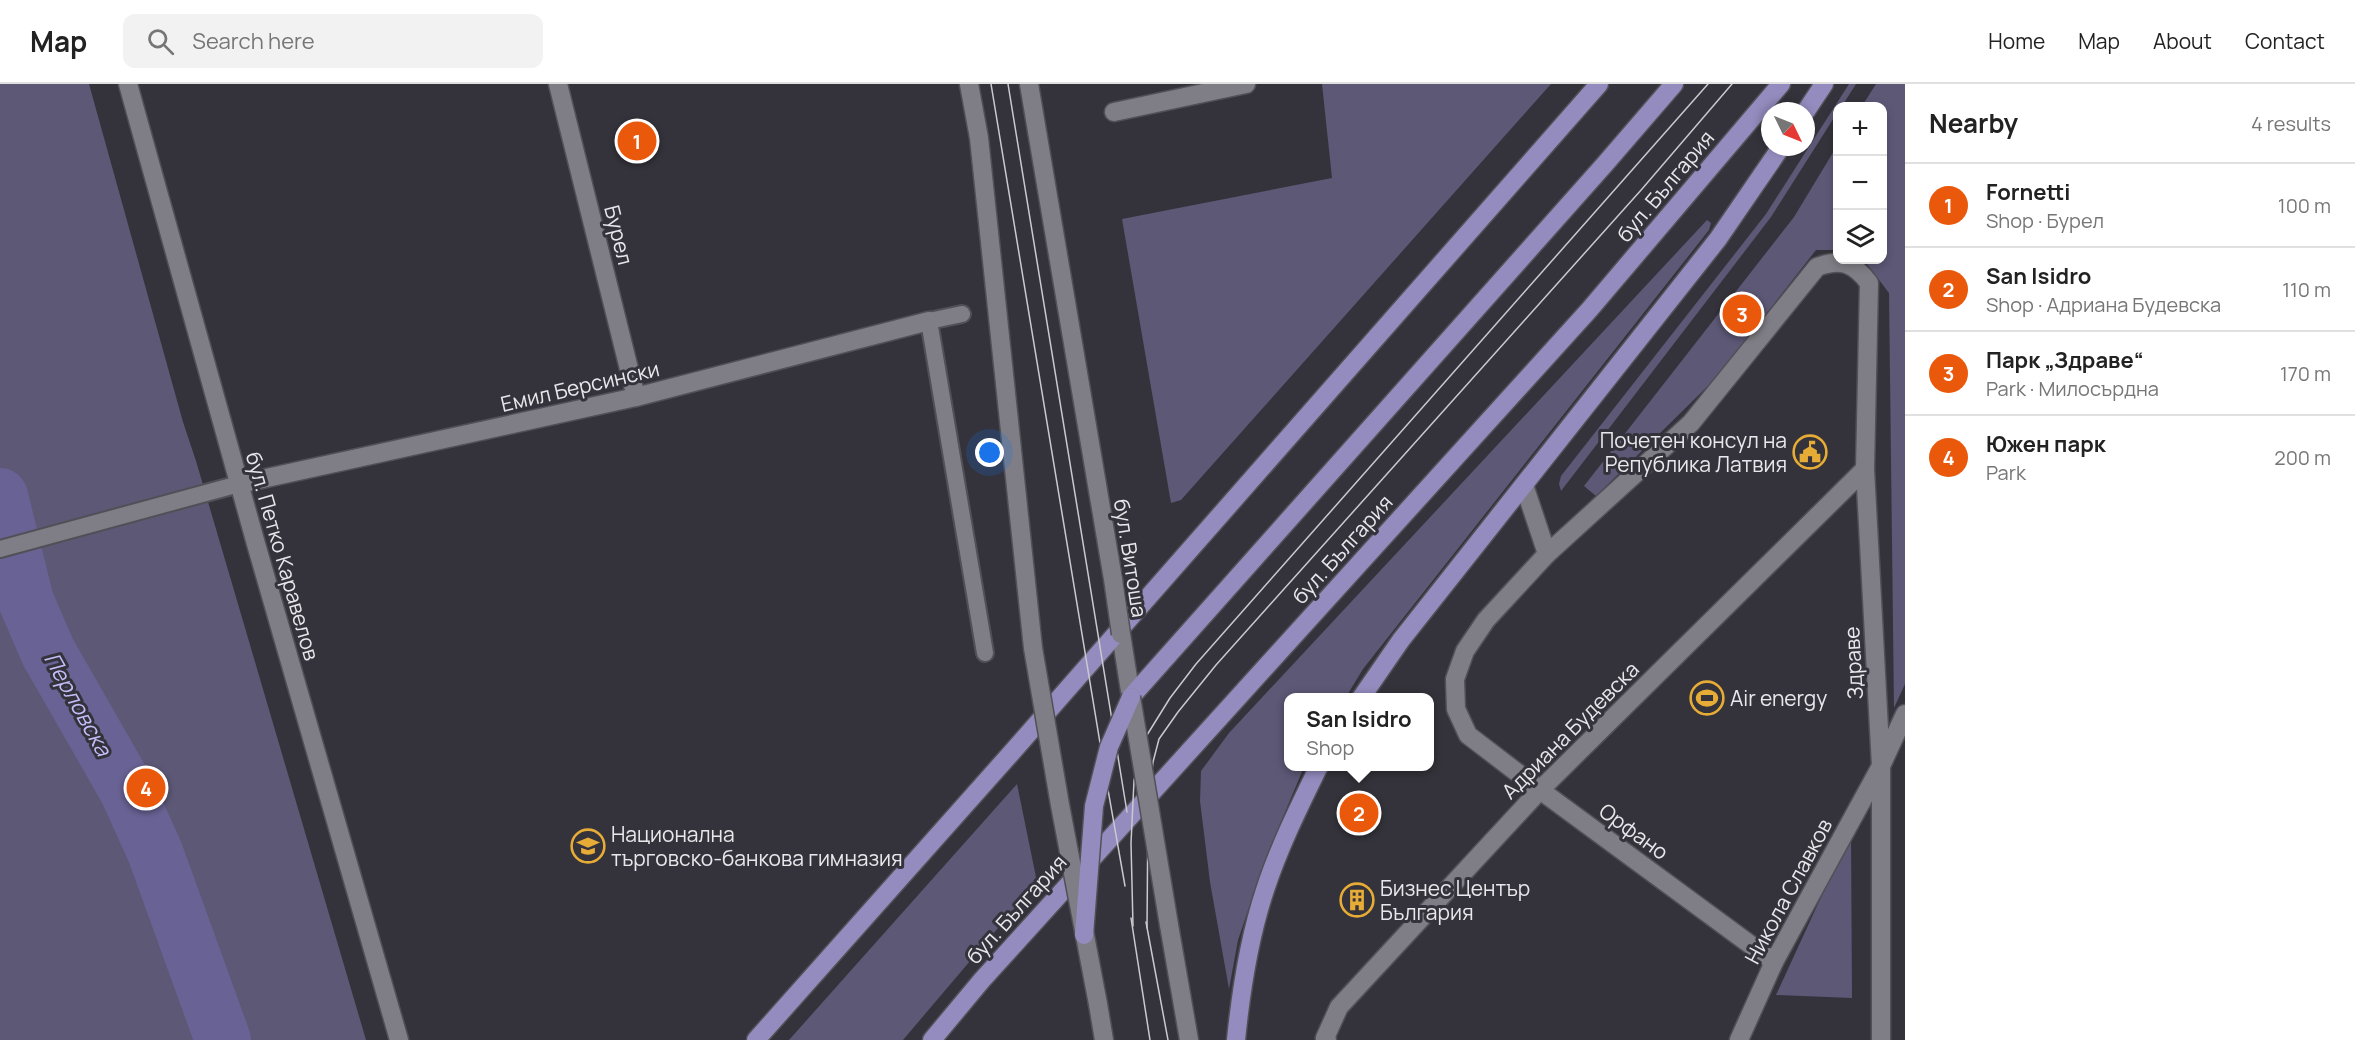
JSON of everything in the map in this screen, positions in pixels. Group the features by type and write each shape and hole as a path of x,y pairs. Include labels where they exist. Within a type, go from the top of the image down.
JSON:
{"main road":[{"path":"756,1040 1599,84"},
{"path":"1084,935 1094,806 1109,747 1131,697 1674,84"},
{"name":"бул. България","path":"932,1040 982,980 1590,309 1781,84"},
{"path":"1812,102 1824,84"},
{"path":"1364,693 1401,640 1718,239 1775,156"},
{"path":"1236,1040 1252,936 1265,890 1286,835 1317,771"}],"street":[{"name":"бул. Петко Каравелов","path":"128,84 239,484 399,1040"},
{"name":"Бурел","path":"558,84 636,397"},
{"path":"969,84 979,138 1034,648 1052,762 1104,1040"},
{"name":"бул. Витоша","path":"1029,84 1189,1040"},
{"path":"1114,112 1245,84"},
{"name":"Здраве","path":"1547,554 1691,423 1817,267 1832,261 1846,264 1860,272 1869,283 1865,470 1881,765 1881,1040"},
{"name":"Емил Берсински","path":"239,484 636,397 929,321"},
{"name":"Адриана Будевска","path":"1326,1039 1339,1007 1540,790 1865,470"},
{"path":"1524,485 1547,554"},
{"name":"Орфано","path":"1547,554 1486,620 1465,651 1455,679 1455,709 1468,735 1774,962"},
{"name":"Никола Славков","path":"1738,1040 1774,962 1881,765 1905,714"}],"lane":[{"path":"962,314 929,321 985,653"},
{"path":"0,549 239,484"}],"shaded area":[{"path":"0,84 89,84 183,422 366,1040 0,1040"},
{"path":"1322,84 1551,84 1181,500 1171,503 1122,219 1332,178"},
{"path":"1849,84 1856,84 1845,102 1838,102"},
{"path":"1876,84 1905,84 1905,684 1894,708 1889,293 1867,264 1887,264 1887,102 1865,102"},
{"path":"1833,109 1833,119 1815,148 1815,137"},
{"path":"1833,153 1833,250 1816,250 1715,379 1596,496 1584,486 1794,217"},
{"path":"1803,156 1810,156 1771,217 1561,491 1559,484 1561,476 1766,214"},
{"path":"1707,220 1711,223 1709,230 1363,669 1348,693 1284,693 1284,771 1302,771 1267,855 1238,940 1229,989 1210,882 1200,801 1201,771 1229,733"},
{"path":"1017,784 1037,882 903,1040 789,1040"},
{"path":"1851,832 1852,998 1776,995"}],"waterway":[{"name":"Перловска","path":"0,496 26,601 48,652 127,790 155,852 223,1040"}],"tram line":[{"path":"991,84 1125,886"},
{"path":"1008,84 1127,812"},
{"path":"1133,926 1131,843 1134,781 1141,749 1147,735 1170,698 1196,664 1708,84"},
{"path":"1147,928 1148,806 1153,762 1159,739 1216,665 1642,189 1732,84"},
{"path":"1131,918 1150,1040"},
{"path":"1146,922 1168,1040"}],"place":[{"name":"Fornetti","path":"637,141"},
{"name":"Парк „Здраве“","path":"1742,314"},
{"name":"Почетен консул на Република Латвия","path":"1810,452"},
{"name":"Air energy","path":"1707,698"},
{"name":"Южен парк","path":"146,788"},
{"name":"San Isidro","path":"1359,813"},
{"name":"Национална търговско-банкова гимназия","path":"588,846"},
{"name":"Бизнес Център България","path":"1357,900"}]}
